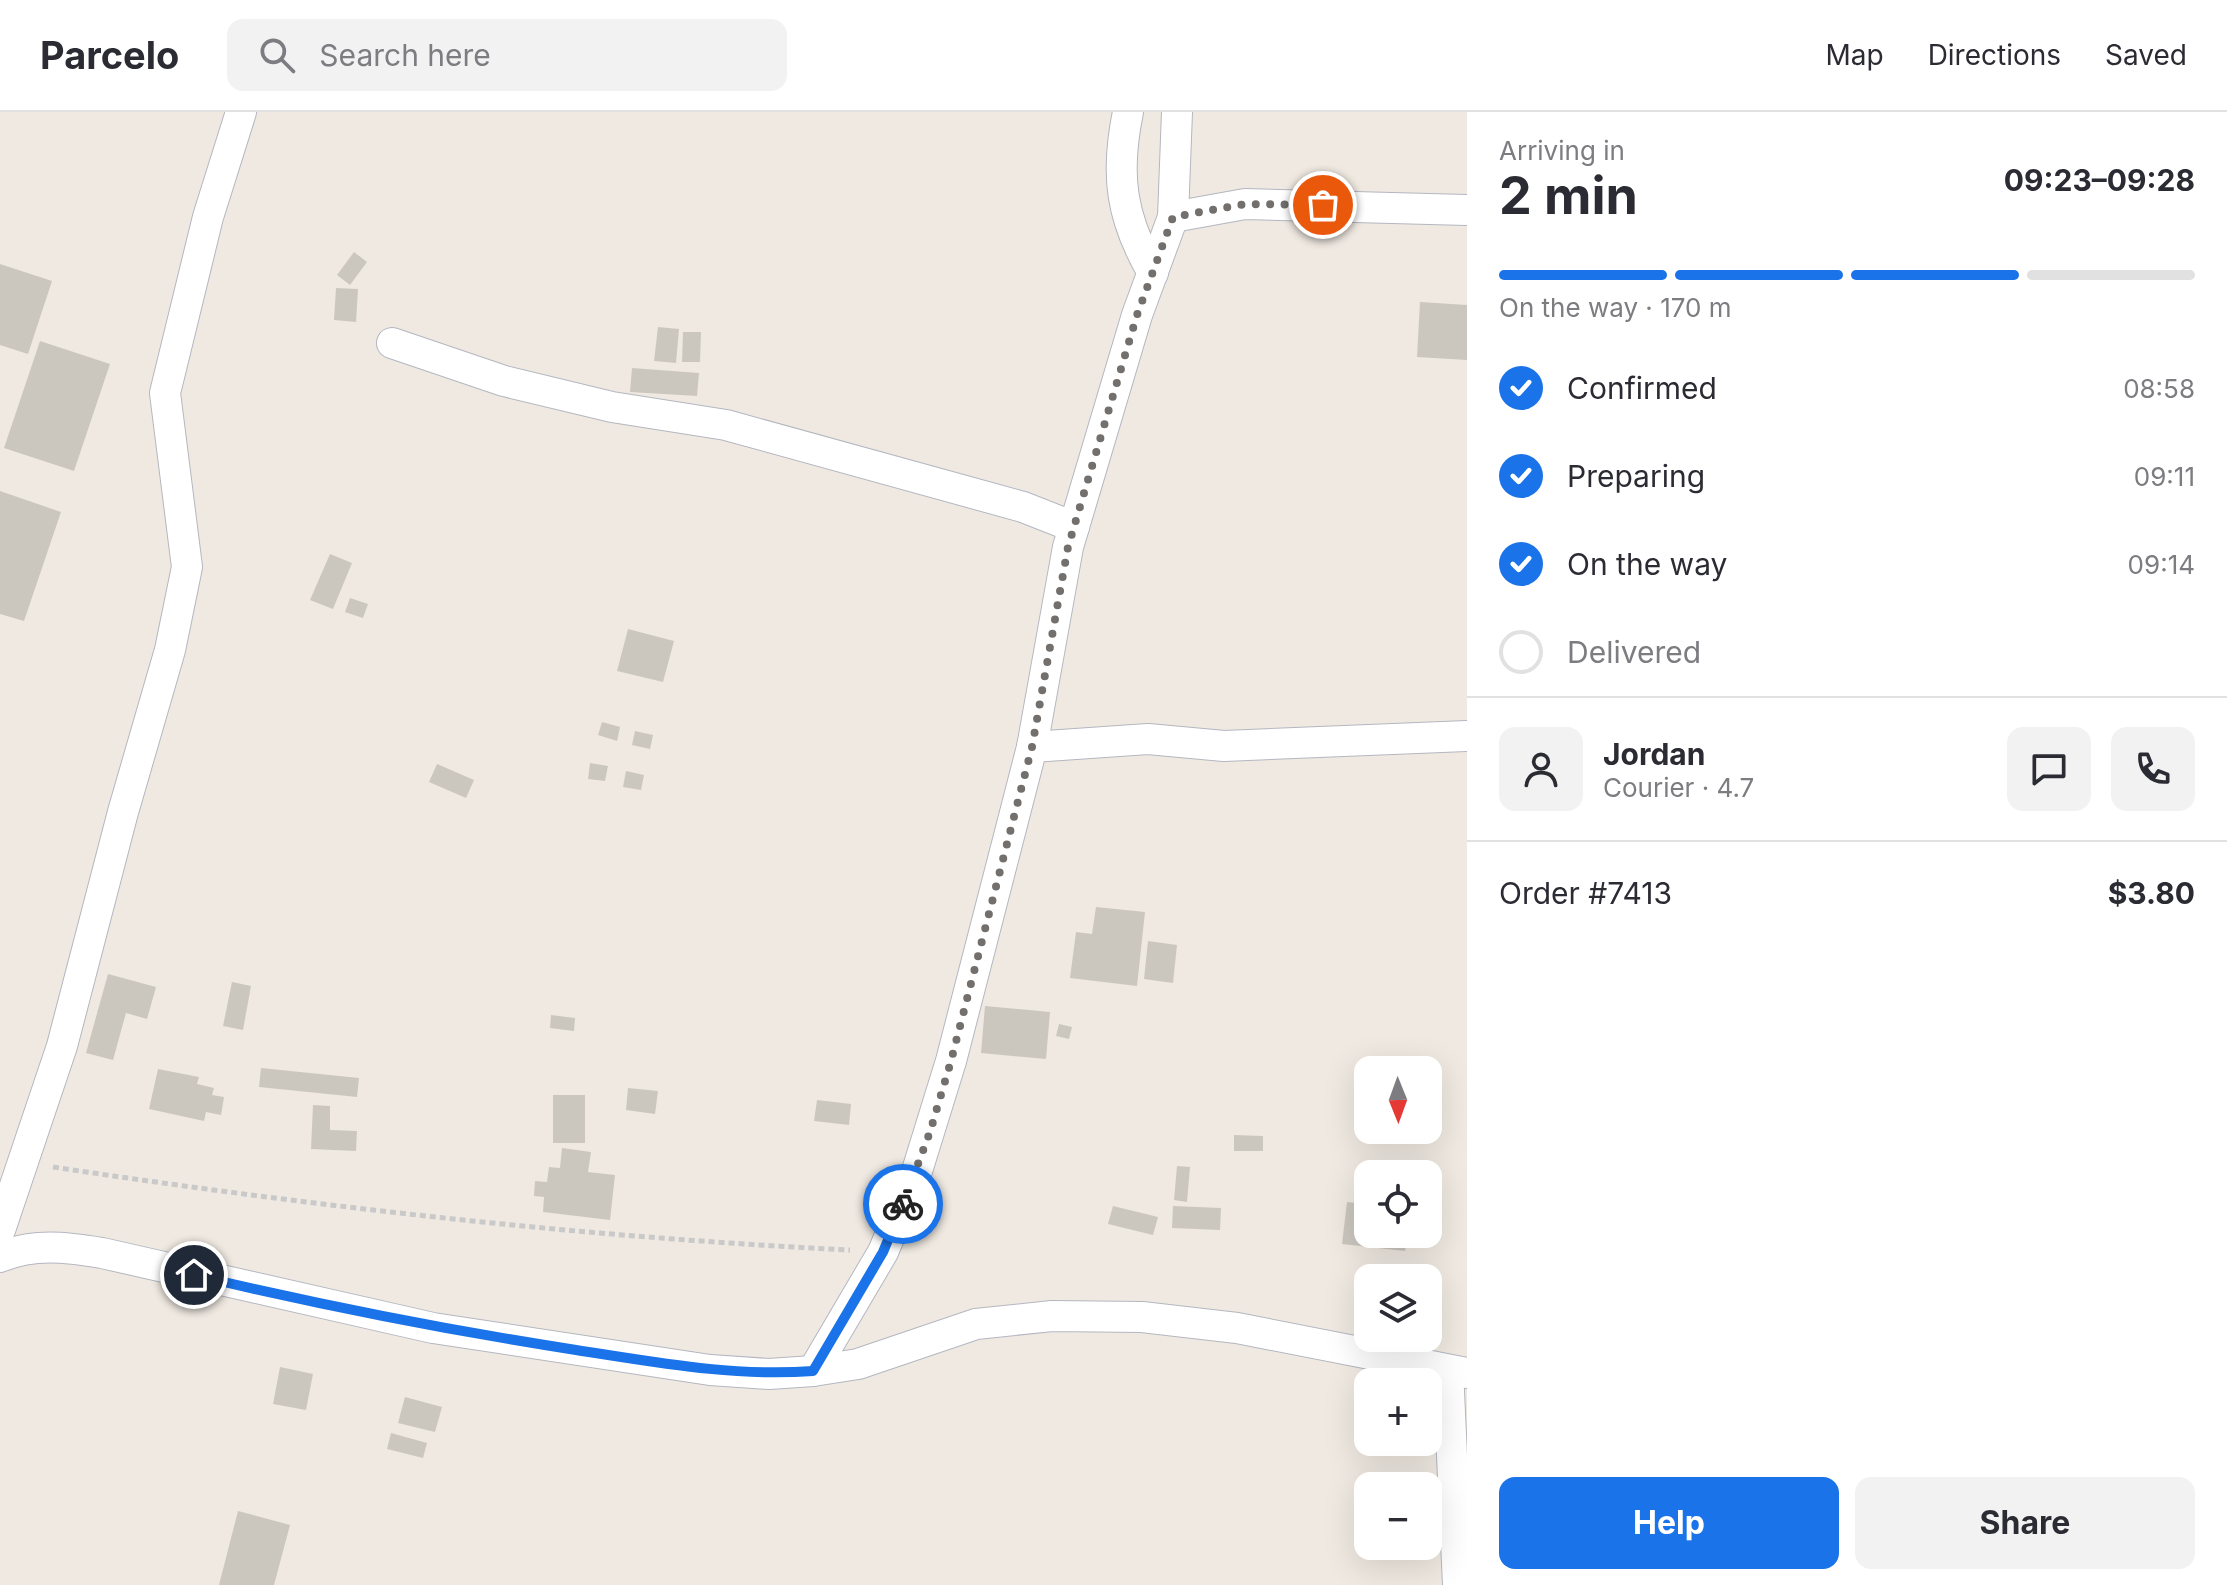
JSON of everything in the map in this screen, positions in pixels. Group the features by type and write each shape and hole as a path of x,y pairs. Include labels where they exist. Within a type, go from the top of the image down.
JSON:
{"street":[{"path":"0,1230 62,1046 123,812 170,650 187,567 165,393 208,217 241,112"},
{"path":"1128,112 1120,158 1123,203 1133,238 1153,273"},
{"path":"813,1371 883,1252 930,1132 1032,747 1074,527 1173,217 1177,112"},
{"path":"1173,217 1245,204 1467,210"},
{"path":"392,343 504,381 612,407 726,425 1023,507 1074,527"},
{"path":"1032,747 1148,739 1224,746 1467,736"},
{"path":"0,1257 19,1249 61,1246 433,1328 710,1370 769,1374 858,1364 976,1324 1052,1316 1142,1317 1237,1328 1457,1372 1458,1585"}],"path":[{"path":"25,1163 443,1220 676,1242 883,1252"}],"building":[{"path":"354,252 367,262 350,285 337,275"},
{"path":"0,264 52,281 28,354 0,345"},
{"path":"336,288 358,289 356,322 334,320"},
{"path":"1420,302 1467,305 1467,360 1417,357"},
{"path":"658,327 679,329 676,363 654,361"},
{"path":"683,332 701,332 700,362 682,362"},
{"path":"40,341 110,364 74,471 4,448"},
{"path":"632,368 699,373 697,396 630,392"},
{"path":"0,491 61,512 24,621 0,614"},
{"path":"330,554 352,563 333,609 310,600"},
{"path":"350,598 368,604 363,618 345,612"},
{"path":"628,629 674,641 663,682 617,671"},
{"path":"602,722 620,727 617,741 598,735"},
{"path":"635,731 653,735 650,749 632,745"},
{"path":"590,763 608,766 605,781 588,779"},
{"path":"437,764 474,780 466,798 429,782"},
{"path":"626,771 644,775 641,790 623,787"},
{"path":"1096,907 1145,912 1137,986 1070,978 1076,932 1092,934"},
{"path":"1148,941 1177,945 1173,983 1144,979"},
{"path":"108,974 156,987 147,1019 126,1013 113,1060 86,1053"},
{"path":"232,982 251,986 243,1030 223,1026"},
{"path":"985,1006 1050,1012 1046,1059 981,1053"},
{"path":"551,1015 575,1018 574,1031 550,1028"},
{"path":"1059,1024 1072,1027 1069,1039 1056,1036"},
{"path":"261,1068 359,1078 357,1097 259,1087"},
{"path":"158,1069 199,1077 197,1084 214,1088 212,1095 224,1097 221,1115 206,1112 204,1121 149,1109"},
{"path":"628,1088 658,1091 655,1114 626,1110"},
{"path":"553,1095 585,1095 585,1143 553,1143"},
{"path":"817,1100 851,1104 849,1125 814,1121"},
{"path":"313,1105 330,1106 330,1130 357,1131 356,1151 311,1149"},
{"path":"1234,1135 1263,1136 1263,1151 1234,1151"},
{"path":"562,1148 591,1152 588,1172 615,1175 610,1220 543,1212 544,1197 534,1196 535,1181 547,1182 549,1167 560,1168"},
{"path":"1177,1166 1190,1167 1187,1202 1174,1200"},
{"path":"1347,1202 1354,1203 1354,1245 1342,1244"},
{"path":"1113,1206 1158,1217 1153,1235 1108,1224"},
{"path":"1173,1206 1221,1208 1220,1230 1172,1228"},
{"path":"1378,1248 1406,1248 1405,1251"},
{"path":"280,1367 313,1374 306,1410 273,1404"},
{"path":"405,1397 442,1407 435,1432 398,1423"},
{"path":"391,1433 427,1443 423,1458 387,1449"},
{"path":"238,1511 290,1525 274,1585 219,1585"}],"way so far":[{"path":"903,1204 916,1174 951,1061 1032,747 1068,547 1137,315 1173,217 1245,204 1323,205"}],"route":[{"path":"194,1275 433,1328 710,1370 769,1374 813,1371 883,1252 903,1204"}]}
